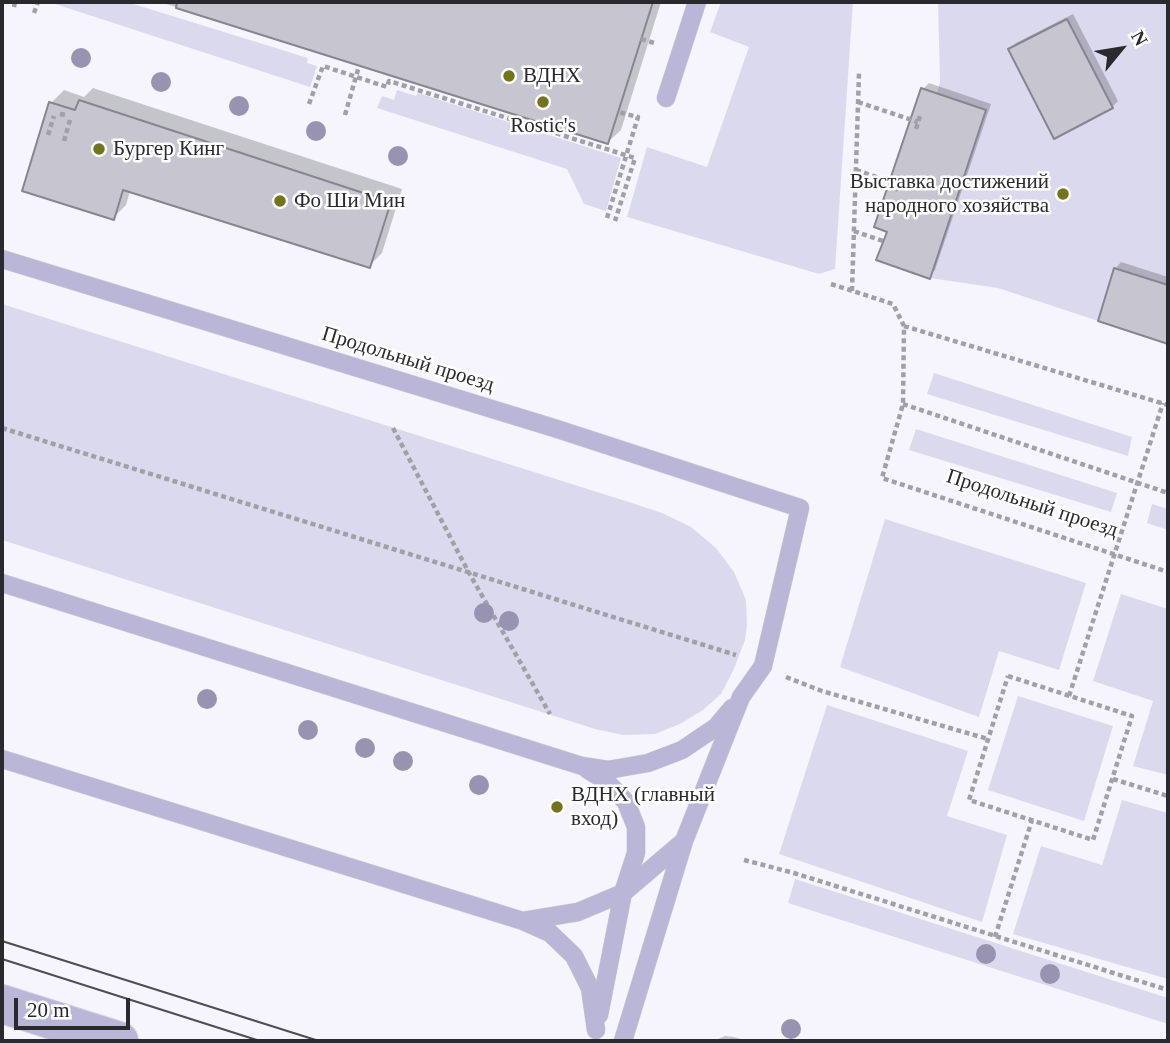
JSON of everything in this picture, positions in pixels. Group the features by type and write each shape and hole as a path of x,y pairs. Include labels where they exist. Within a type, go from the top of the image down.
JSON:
{"street":[{"path":"2,1004 119,1041"}],"lane":[{"path":"666,98 697,2"},
{"name":"Продольный проезд","path":"2,259 554,428 800,508 763,666"},
{"path":"2,583 582,766 608,769 648,763 682,750 716,727 763,666"},
{"path":"624,1041 684,841 741,697"},
{"path":"2,759 523,921 550,933 573,956 590,988 595,1035"},
{"path":"582,766 606,781 626,802 636,827 636,853 624,893 595,1035"},
{"path":"523,921 578,912 624,893 684,841"}],"path":[{"path":"34,13 38,2"},
{"path":"309,104 323,66 387,87 389,80 635,158 615,221"},
{"path":"345,115 359,66"},
{"path":"852,291 859,73"},
{"path":"858,102 918,122"},
{"path":"607,218 638,117 618,112"},
{"path":"48,135 54,116"},
{"path":"916,128 920,116"},
{"path":"64,141 70,120"},
{"path":"856,170 898,181 895,191"},
{"path":"855,231 883,241"},
{"path":"831,284 893,304 904,326 903,404 1168,494"},
{"path":"904,326 1165,404 1136,483 1069,696"},
{"name":"Продольный проезд","path":"903,404 882,478 1168,572"},
{"path":"2,428 740,656 806,686 988,739"},
{"path":"393,428 469,573 550,714"},
{"path":"1008,676 1069,696 1132,716 1093,840 969,800 1008,676"},
{"path":"1113,779 1168,796"},
{"path":"995,937 1032,820"},
{"path":"744,860 794,873 1168,990"}],"shaded area":[{"path":"49,2 127,2 308,58 307,63 317,66 310,87"},
{"path":"721,2 853,2 835,269 819,274 627,217 647,147 707,167 749,47 710,32"},
{"name":"Выставка достижений народного хозяйства","path":"938,2 1168,2 1168,344 998,288 930,278 986,111 937,93 940,82"},
{"path":"397,90 416,96 418,93 621,158 606,211 584,204 567,169 377,108 382,96 394,100"},
{"path":"2,304 635,504 691,527 716,548 734,572 746,600 745,640 721,694 703,710 680,724 655,734 623,735 595,729 2,540"},
{"path":"934,373 1132,437 1128,456 927,394"},
{"path":"916,429 1117,493 1111,512 909,450"},
{"path":"1152,504 1168,509 1168,530 1147,523"},
{"path":"885,519 1086,583 1059,670 999,651 979,717 840,667"},
{"path":"1121,594 1168,609 1168,775 1133,766 1153,701 1093,681"},
{"path":"1018,696 1113,726 1084,821 988,790"},
{"path":"827,705 968,751 947,816 1007,835 982,922 779,854"},
{"path":"1122,800 1168,813 1168,979 1013,934 1041,846 1102,865"},
{"path":"795,879 1168,998 1168,1024 788,903"}],"building":[{"name":"ВДНХ","path":"177,2 653,2 608,144 176,8"},
{"path":"1067,19 1113,108 1054,139 1008,49"},
{"path":"921,88 986,110 930,279 876,260 887,232 874,227"},
{"path":"79,100 391,202 370,268 123,190 114,220 22,191 49,102 75,110"},
{"path":"1114,268 1168,285 1168,344 1098,321"}],"tram line":[{"path":"2,941 319,1041"},
{"path":"2,959 260,1041"}],"place":[{"name":"ВДНХ","path":"509,76"},
{"name":"Rostic's","path":"543,102"},
{"name":"Бургер Кинг","path":"99,149"},
{"name":"Выставка достижений народного хозяйства","path":"1063,194"},
{"name":"Фо Ши Мин","path":"280,201"},
{"name":"ВДНХ (главный вход)","path":"557,807"}]}
